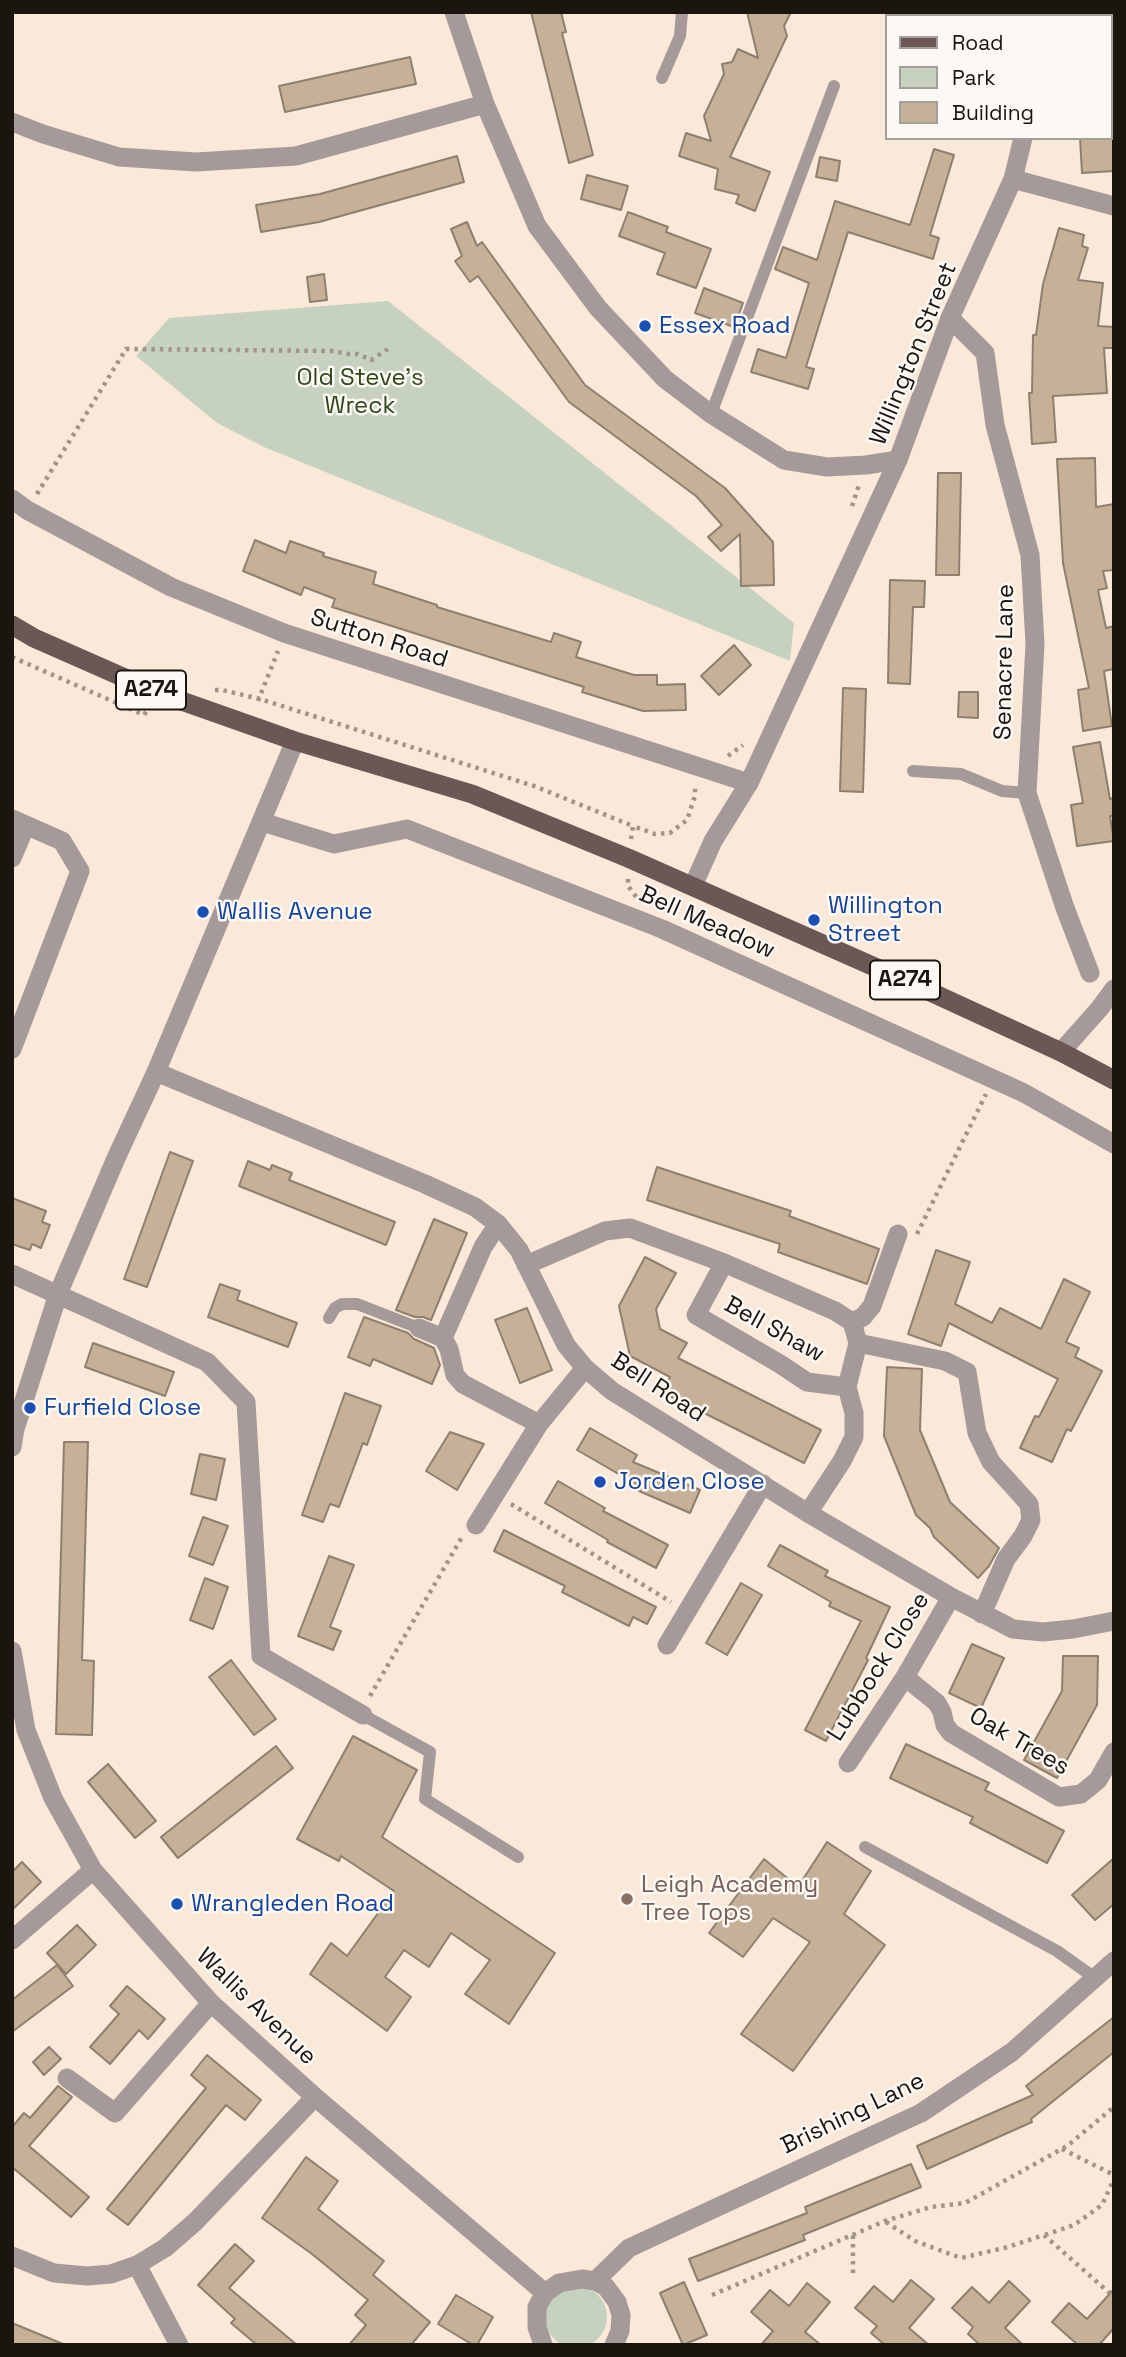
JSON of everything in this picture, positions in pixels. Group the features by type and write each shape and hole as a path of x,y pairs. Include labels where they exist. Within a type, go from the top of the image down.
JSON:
{"main road":[{"name":"A274","path":"12,625 34,638 159,693 295,741 472,794 628,858 1061,1052 1114,1080"}],"street":[{"path":"454,12 485,104 537,226 598,309 665,379 711,414 784,460 828,467 898,460"},
{"path":"12,122 119,157 196,162 296,156 485,104"},
{"name":"Willington Street","path":"693,886 713,841 749,783 898,460 950,318 1013,179 1023,140"},
{"path":"1013,179 1114,206"},
{"name":"Senacre Lane","path":"950,318 985,353 995,425 1030,555 1035,644 1027,793 1065,908 1090,973"},
{"name":"Sutton Road","path":"20,505 171,587 284,633 749,783"},
{"path":"12,1447 15,1429 58,1294 156,1072 295,741"},
{"path":"12,858 19,822 62,841 80,871 12,1049"},
{"name":"Bell Meadow","path":"262,822 334,844 407,829 662,929 1024,1093 1114,1144"},
{"path":"1061,1052 1114,989"},
{"name":"Bell Road","path":"156,1072 475,1207 498,1224 519,1250 566,1345 585,1368 611,1391 808,1513 951,1597 1013,1629 1043,1632 1114,1621"},
{"path":"443,1338 482,1247 498,1224"},
{"name":"Bell Shaw","path":"526,1265 605,1231 630,1228 724,1264 835,1311 852,1322 858,1343 847,1387 854,1413 854,1437 842,1461 808,1513"},
{"name":"Bell Shaw","path":"852,1322 863,1317 872,1306 898,1234"},
{"name":"Bell Shaw","path":"724,1264 696,1315 807,1382 847,1387"},
{"path":"12,1275 206,1363 246,1402 261,1656 358,1712"},
{"path":"419,1328 443,1338 449,1349 455,1375 463,1384 539,1424"},
{"path":"858,1343 945,1361 967,1372 977,1433 990,1462 1029,1504 1031,1520 1006,1559 982,1614"},
{"path":"476,1525 539,1424 585,1368"},
{"path":"667,1645 763,1484"},
{"name":"Lubbock Close","path":"848,1763 905,1677 951,1597"},
{"name":"Wallis Avenue","path":"12,1651 19,1730 93,1870 211,2003 315,2097 545,2293"},
{"name":"Oak Trees","path":"905,1677 937,1703 951,1733 1059,1797 1081,1794 1098,1780 1114,1752"},
{"path":"12,1940 93,1870"},
{"name":"Brishing Lane","path":"595,2281 629,2248 921,2113 1012,2052 1114,1961"},
{"path":"67,2078 115,2113 211,2003"},
{"path":"12,2256 54,2273 87,2276 111,2274 137,2265 165,2248 195,2222 315,2097"},
{"path":"137,2265 179,2345"},
{"path":"540,2344 537,2307 545,2293 559,2283 569,2280 595,2281 606,2287 617,2302 621,2315 620,2331 614,2345"}],"lane":[{"path":"662,78 680,36 682,12"},
{"path":"711,414 834,86"},
{"path":"913,771 961,775 1002,791 1027,793"},
{"path":"330,1318 335,1308 342,1304 357,1304 419,1328"},
{"path":"358,1712 430,1752 425,1799 518,1857"},
{"path":"865,1847 1057,1951 1095,1978"}],"path":[{"path":"20,505 127,349 335,351 358,354 371,360 388,349"},
{"path":"849,515 866,465"},
{"path":"239,722 260,699 284,633"},
{"path":"12,657 144,715 159,693"},
{"path":"210,691 222,690 260,699 534,786 655,834 670,833 687,820 695,796 694,765 730,756 747,742"},
{"path":"633,826 628,858 628,886 662,929"},
{"path":"898,1234 915,1238 993,1079"},
{"path":"495,1494 687,1612"},
{"path":"358,1712 364,1706 461,1537 476,1525"},
{"path":"712,2295 885,2221 931,2207 965,2203 1062,2148 1114,2107"},
{"path":"885,2221 915,2241 961,2258 1007,2247 1074,2225 1102,2205 1114,2177 1062,2148"},
{"path":"853,2235 853,2273"},
{"path":"1044,2235 1114,2297"}],"green space":[{"name":"Old Steve's Wreck","path":"388,301 794,623 790,661 264,447 217,423 136,356 169,318"},
{"path":"576,2286 588,2288 598,2295 605,2305 605,2329 598,2339 588,2346 576,2348 564,2346 554,2339 547,2329 545,2317 547,2305 554,2295 564,2288"}],"building":[{"path":"531,12 561,12 566,32 562,33 593,155 569,163"},
{"path":"747,12 791,12 784,26 787,36 730,157 770,172 755,211 736,203 739,195 715,189 718,169 679,156 686,133 711,141 704,116 724,74 722,64 732,62 738,49 758,58"},
{"path":"410,57 416,84 285,112 279,86"},
{"path":"1114,138 1114,171 1082,173 1080,140"},
{"path":"934,149 954,155 930,235 939,238 933,259 848,232 806,367 814,369 808,389 751,372 758,349 786,358 809,283 775,269 783,247 817,260 835,201 910,225"},
{"path":"457,156 464,182 319,222 261,232 256,205 320,194"},
{"path":"820,157 840,161 837,181 816,177"},
{"path":"587,175 628,186 621,210 581,199"},
{"path":"628,212 668,227 666,232 711,249 696,288 657,274 665,253 619,236"},
{"path":"467,222 477,246 482,242 585,385 725,488 773,542 774,585 741,586 740,534 721,551 708,537 722,525 696,496 569,402 478,276 470,282 455,261 462,256 451,229"},
{"path":"1059,228 1084,235 1082,246 1088,248 1078,280 1103,283 1098,326 1114,327 1114,348 1104,348 1107,393 1053,396 1056,442 1032,444 1029,393 1032,393 1033,335 1036,335 1043,284"},
{"path":"324,274 327,300 310,302 307,277"},
{"path":"704,288 743,303 734,327 695,313"},
{"path":"1095,458 1096,507 1114,504 1114,570 1103,571 1107,588 1098,590 1106,628 1114,626 1114,669 1104,671 1112,726 1083,731 1078,690 1089,688 1063,563 1057,459"},
{"path":"938,473 961,473 959,575 936,575"},
{"path":"255,540 286,553 290,541 324,553 323,556 376,572 373,584 437,607 551,642 554,633 581,642 576,657 634,675 657,675 657,685 685,684 686,710 643,711 582,692 584,687 332,607 335,599 304,587 301,595 243,571"},
{"path":"890,580 925,581 924,607 913,607 910,684 888,683"},
{"path":"734,645 751,665 719,695 701,676"},
{"path":"843,688 866,689 863,792 840,791"},
{"path":"959,692 978,692 978,718 958,717"},
{"path":"1100,742 1110,799 1114,798 1114,816 1110,816 1114,841 1077,846 1071,805 1083,803 1073,747"},
{"path":"170,1152 193,1161 147,1287 124,1279"},
{"path":"248,1161 270,1170 272,1165 292,1173 289,1180 395,1222 386,1245 239,1186"},
{"path":"657,1167 791,1211 789,1216 879,1249 867,1284 778,1252 780,1244 647,1200"},
{"path":"12,1198 46,1211 42,1222 50,1225 41,1248 32,1244 30,1250 12,1244"},
{"path":"434,1219 467,1233 431,1320 396,1310"},
{"path":"936,1250 970,1262 955,1304 992,1323 1000,1308 1041,1329 1064,1279 1090,1292 1066,1342 1079,1348 1075,1357 1102,1371 1071,1431 1067,1429 1052,1462 1020,1448 1035,1416 1039,1417 1058,1379 949,1323 941,1346 908,1334"},
{"path":"645,1257 676,1273 656,1309 660,1329 687,1343 678,1358 821,1430 804,1463 662,1392 670,1377 630,1356 619,1306"},
{"path":"220,1284 240,1291 237,1300 297,1323 288,1347 208,1317"},
{"path":"527,1308 552,1370 520,1383 495,1320"},
{"path":"364,1317 408,1333 414,1339 434,1348 440,1365 432,1384 373,1359 370,1366 348,1357"},
{"path":"93,1343 174,1372 165,1396 85,1367"},
{"path":"887,1367 922,1369 920,1430 950,1502 999,1548 989,1566 978,1578 934,1537 930,1528 916,1515 884,1436"},
{"path":"345,1393 381,1406 367,1445 363,1443 339,1507 330,1504 323,1522 302,1515"},
{"path":"590,1428 637,1455 633,1462 700,1490 690,1513 639,1491 641,1487 577,1450"},
{"path":"450,1432 484,1444 457,1490 426,1471"},
{"path":"64,1442 88,1442 82,1660 94,1661 92,1735 56,1734"},
{"path":"200,1454 225,1459 216,1500 191,1494"},
{"path":"558,1481 605,1508 603,1511 668,1545 656,1568 607,1542 608,1540 545,1503"},
{"path":"203,1517 228,1526 213,1565 189,1556"},
{"path":"504,1530 656,1607 647,1624 633,1617 629,1626 562,1592 565,1586 494,1551"},
{"path":"780,1545 828,1571 825,1576 890,1607 866,1658 868,1660 826,1741 805,1730 861,1621 829,1606 831,1602 768,1566"},
{"path":"329,1556 354,1565 330,1627 341,1631 333,1650 298,1636"},
{"path":"205,1578 228,1587 213,1629 190,1620"},
{"path":"741,1583 762,1595 727,1655 706,1643"},
{"path":"972,1644 1004,1658 981,1708 949,1693"},
{"path":"1063,1656 1098,1656 1097,1705 1057,1778 1024,1760 1062,1691"},
{"path":"231,1660 276,1719 254,1735 209,1677"},
{"path":"353,1736 417,1770 382,1837 555,1953 509,2024 465,1994 490,1960 451,1933 429,1967 404,1950 385,1977 411,1997 387,2031 310,1974 331,1943 347,1956 394,1891 341,1856 339,1861 297,1839"},
{"path":"906,1744 989,1783 985,1790 1064,1831 1047,1863 970,1823 973,1817 890,1778"},
{"path":"276,1746 293,1768 178,1858 161,1837"},
{"path":"108,1764 156,1821 135,1838 88,1782"},
{"path":"827,1842 871,1871 844,1914 885,1945 793,2071 741,2034 810,1942 773,1918 743,1957 709,1933 764,1859 798,1887"},
{"path":"1114,1858 1114,1904 1095,1920 1072,1895"},
{"path":"22,1862 41,1882 12,1910 12,1872"},
{"path":"77,1925 96,1945 66,1974 47,1953"},
{"path":"57,1965 73,1986 12,2032 12,2000"},
{"path":"127,1986 165,2019 148,2039 139,2030 110,2064 90,2047 119,2014 110,2006"},
{"path":"1114,2017 1114,2052 1031,2119 1032,2122 927,2169 917,2146 1033,2095 1026,2086"},
{"path":"49,2047 61,2059 44,2075 33,2062"},
{"path":"207,2055 261,2100 245,2120 226,2105 128,2225 107,2209 206,2088 191,2075"},
{"path":"58,2086 72,2097 29,2146 89,2197 71,2217 12,2167 12,2127 24,2113 30,2118"},
{"path":"306,2157 338,2181 318,2209 384,2261 373,2275 430,2322 411,2345 349,2345 366,2325 355,2315 368,2300 312,2254 262,2218"},
{"path":"911,2164 921,2187 803,2235 805,2240 698,2281 689,2259 807,2213 805,2207"},
{"path":"235,2244 254,2261 229,2288 297,2345 257,2345 231,2323 235,2319 198,2285"},
{"path":"911,2280 934,2299 909,2328 929,2345 885,2345 871,2333 877,2326 855,2308 874,2286 893,2302"},
{"path":"1009,2281 1030,2301 1005,2328 1023,2345 980,2345 968,2334 973,2327 952,2308 972,2287 989,2303"},
{"path":"684,2282 707,2335 683,2345 660,2293"},
{"path":"807,2283 830,2302 805,2332 821,2345 761,2345 773,2331 751,2312 770,2290 789,2306"},
{"path":"1114,2289 1114,2328 1099,2345 1078,2345 1052,2322 1069,2303 1087,2319"},
{"path":"456,2295 493,2317 477,2345 438,2324"},
{"path":"12,2323 63,2344 63,2345 12,2345"}],"place":[{"name":"Essex Road","path":"645,326"},
{"name":"Wallis Avenue","path":"203,912"},
{"name":"Willington Street","path":"814,920"},
{"name":"Furfield Close","path":"30,1408"},
{"name":"Jorden Close","path":"600,1482"},
{"name":"Leigh Academy Tree Tops","path":"627,1899"},
{"name":"Wrangleden Road","path":"177,1904"}]}
